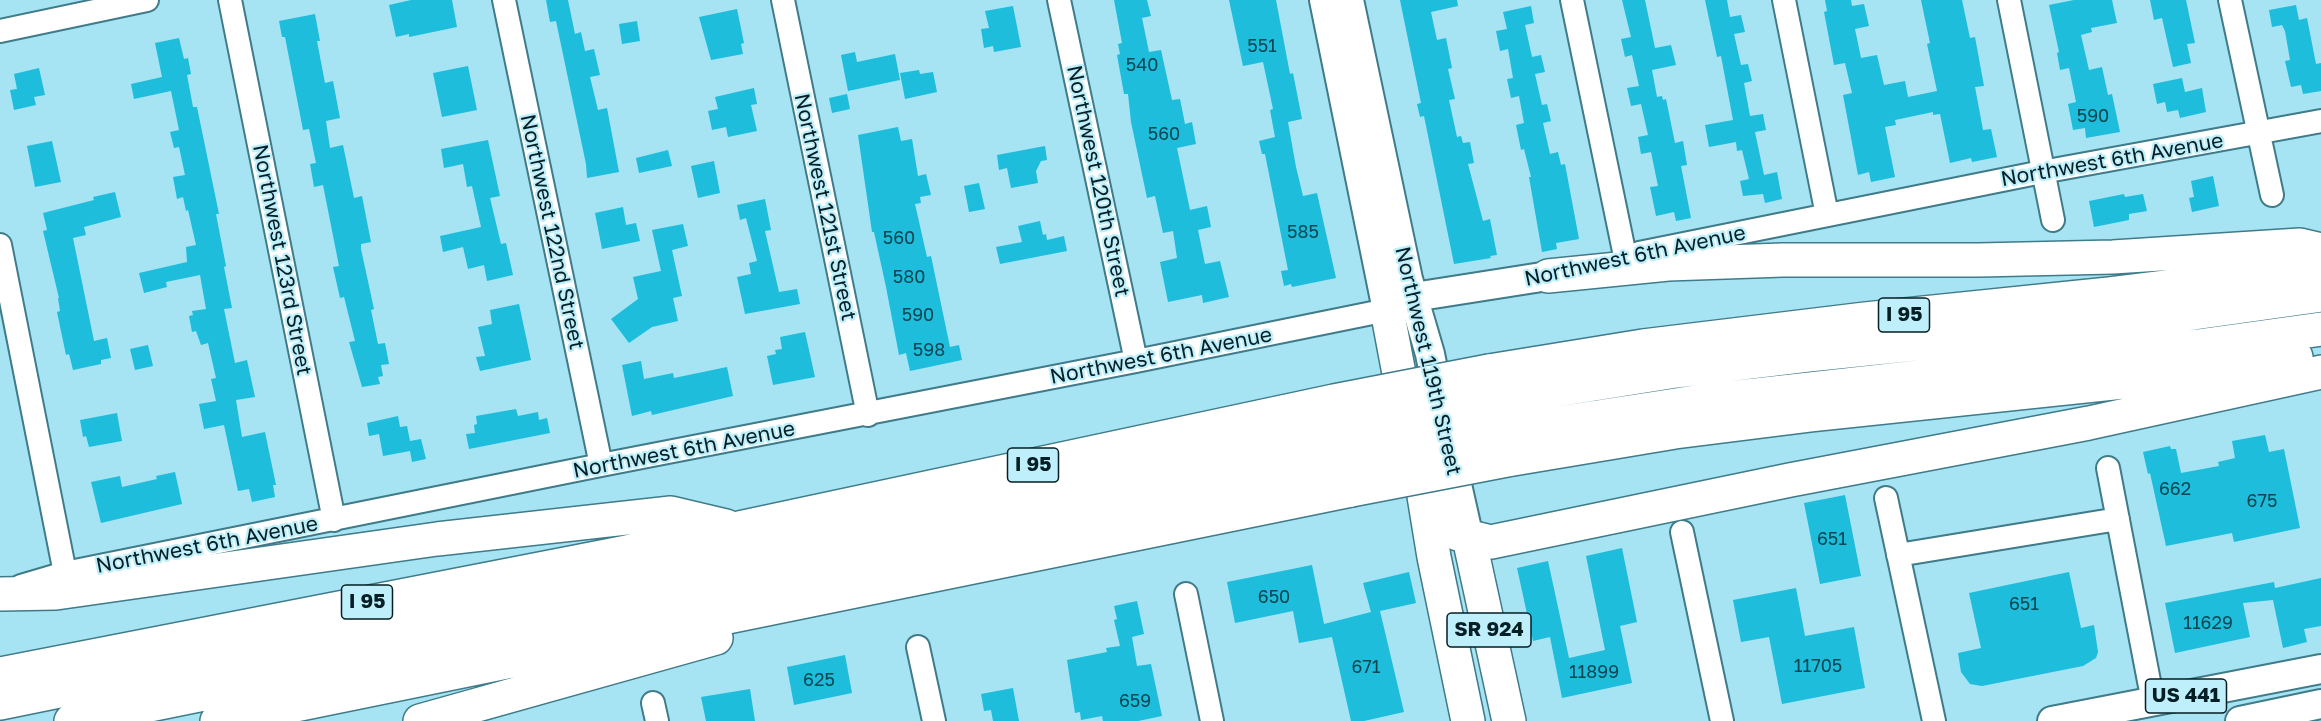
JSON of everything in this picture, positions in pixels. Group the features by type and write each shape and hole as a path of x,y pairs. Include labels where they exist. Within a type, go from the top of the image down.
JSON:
{"highway":[{"path":"1548,276 1680,263 1783,260 1979,260 2113,256 2300,245 2321,250"},
{"name":"I 95","path":"0,674 622,553 733,528 1491,386 1667,343 1865,319 2109,294 2272,274 2321,265"},
{"path":"1491,386 1698,369 1808,355 2137,321 2321,295"},
{"name":"Northwest 119th Street","path":"1400,303 1395,359 1468,721"},
{"path":"72,721 1503,446 1702,401 2198,346 2321,329"},
{"path":"1503,446 1687,430 2142,380 2321,354"},
{"path":"1423,489 1458,534 1491,542 1790,480 2089,423 2321,372"},
{"path":"0,703 1337,416"},
{"path":"218,721 891,583 1349,476"},
{"path":"0,594 56,592 437,539 671,513 733,528"},
{"name":"Northwest 119th Street","path":"1469,538 1509,721"},
{"path":"420,721 666,654 891,583"}],"main road":[{"name":"Northwest 119th Street","path":"1324,0 1400,303 1430,354 1469,538"},
{"name":"Northwest 119th Street","path":"1349,0 1408,279 1400,303"},
{"name":"Northwest 6th Avenue","path":"1400,303 1548,276"},
{"name":"US 441","path":"2052,721 2321,669"},
{"name":"US 441","path":"2240,721 2321,704"}],"street":[{"path":"0,31 147,0"},
{"name":"Northwest 123rd Street","path":"230,0 334,520"},
{"name":"Northwest 122nd Street","path":"504,0 601,465"},
{"name":"Northwest 121st Street","path":"783,0 868,415"},
{"name":"Northwest 120th Street","path":"1059,0 1136,361"},
{"path":"1572,0 1625,256"},
{"path":"1784,0 1827,215"},
{"path":"2009,0 2053,220"},
{"path":"2230,0 2272,195"},
{"name":"Northwest 6th Avenue","path":"1548,276 1625,256 1827,215 2042,172 2321,121"},
{"path":"0,245 65,573"},
{"name":"Northwest 6th Avenue","path":"0,594 65,573 601,465 868,415 1136,361 1400,303"},
{"path":"2108,468 2153,702"},
{"path":"1886,498 1934,721"},
{"path":"1898,555 2118,519"},
{"path":"1682,532 1722,721"},
{"path":"1186,594 1212,721"},
{"path":"918,647 934,721"}],"building":[{"path":"411,0 452,0 457,27 409,37 409,34 396,37 389,5"},
{"path":"546,0 568,0 575,34 581,32 585,51 594,49 600,75 590,77 598,110 607,108 619,172 587,178 556,21 550,22"},
{"path":"1114,0 1147,0 1151,16 1142,18 1149,52 1161,50 1172,100 1180,99 1185,124 1192,122 1196,144 1177,148 1190,210 1207,206 1211,227 1198,230 1205,264 1220,261 1229,297 1203,303 1202,295 1168,302 1160,262 1177,258 1173,231 1163,233 1155,196 1147,198 1131,122 1128,94 1124,94 1117,55 1120,54 1118,44 1122,43"},
{"path":"1229,0 1276,0 1290,74 1293,73 1302,119 1288,122 1296,167 1303,196 1317,193 1336,278 1292,287 1291,284 1284,286 1281,271 1288,270 1265,154 1262,154 1259,141 1275,137 1270,110 1273,109 1263,62 1243,66"},
{"path":"1400,0 1457,0 1458,6 1431,12 1437,40 1446,38 1452,68 1448,69 1455,99 1449,100 1457,137 1461,136 1463,143 1470,142 1474,163 1468,164 1483,221 1490,219 1497,255 1490,256 1491,258 1454,264 1424,116 1420,117 1417,104 1421,103"},
{"path":"1622,0 1645,0 1655,48 1671,45 1676,65 1652,70 1657,97 1662,96 1663,100 1666,99 1675,143 1683,141 1687,165 1681,166 1691,218 1676,221 1674,212 1656,216 1650,187 1658,186 1651,152 1641,154 1638,137 1648,135 1641,104 1631,106 1627,88 1639,86 1632,55 1625,57 1621,39 1631,37"},
{"path":"1705,0 1727,0 1730,17 1741,15 1745,32 1734,34 1741,65 1748,64 1752,81 1744,83 1750,116 1763,114 1766,130 1755,132 1764,175 1777,172 1782,199 1765,203 1763,194 1743,196 1740,181 1749,179 1742,150 1737,151 1736,142 1709,147 1705,125 1733,120 1721,56 1717,57"},
{"path":"1825,0 1851,0 1852,6 1864,4 1869,26 1855,29 1861,58 1877,55 1884,85 1905,81 1908,97 1937,91 1921,0 1962,0 1970,38 1975,37 1984,86 1975,87 1983,130 1991,129 1997,157 1972,162 1971,158 1950,163 1940,114 1933,115 1933,112 1895,120 1896,125 1885,127 1895,177 1871,182 1869,172 1858,175 1843,95 1852,93 1845,63 1834,65 1824,12 1827,11"},
{"path":"2074,0 2112,0 2117,23 2091,28 2092,32 2081,35 2089,70 2102,67 2108,95 2112,94 2120,132 2086,138 2085,128 2073,130 2068,104 2076,102 2069,68 2060,70 2057,53 2059,52 2049,5"},
{"path":"2150,0 2186,0 2195,43 2187,44 2191,63 2173,67 2162,18 2154,20"},
{"path":"2296,5 2299,20 2307,18 2316,64 2321,63 2321,91 2303,94 2301,85 2291,87 2285,61 2290,60 2285,31 2282,25 2272,27 2269,10"},
{"path":"1013,6 1021,47 994,52 993,46 984,48 981,29 989,28 985,11"},
{"path":"1531,6 1534,23 1525,25 1532,57 1541,55 1545,72 1535,74 1542,105 1547,104 1551,121 1543,123 1550,154 1558,152 1561,165 1565,164 1579,239 1556,243 1557,249 1542,252 1529,177 1531,177 1524,149 1521,150 1516,125 1524,123 1519,96 1511,98 1507,79 1513,78 1508,49 1500,51 1496,31 1507,29 1503,12"},
{"path":"737,9 744,43 741,44 743,54 711,60 699,17"},
{"path":"315,14 320,41 317,41 325,83 333,81 340,118 326,121 330,148 343,145 354,198 362,196 371,242 361,244 361,249 374,309 371,310 378,344 385,343 389,364 381,365 383,376 378,377 380,384 362,387 349,342 355,341 344,297 340,298 333,267 339,266 323,185 314,187 310,164 316,163 309,129 303,130 285,37 282,37 279,21"},
{"path":"637,21 640,41 622,44 619,24"},
{"path":"179,38 184,59 188,58 191,74 187,75 193,107 197,107 219,214 216,214 232,308 224,309 235,363 247,360 255,397 236,400 242,437 265,432 276,485 273,485 275,497 252,502 249,489 238,491 224,425 204,429 199,404 216,401 211,379 216,378 208,343 201,345 196,331 192,332 189,316 193,315 192,311 206,309 200,275 166,282 167,287 144,293 139,273 187,262 186,247 196,245 188,210 186,211 183,197 177,199 173,177 185,175 179,147 174,148 170,132 179,130 171,91 134,99 131,84 162,77 155,43"},
{"path":"855,52 857,62 895,54 900,80 848,91 841,55"},
{"path":"468,66 477,110 442,117 433,73"},
{"path":"39,68 45,95 34,97 36,105 14,110 10,90 17,89 14,74"},
{"path":"919,70 920,74 933,72 937,92 905,99 900,73"},
{"path":"2182,78 2185,92 2202,88 2206,112 2180,118 2178,110 2167,112 2165,102 2157,104 2153,84"},
{"path":"754,88 757,104 751,105 757,131 728,137 726,127 712,130 708,111 718,109 715,97"},
{"path":"847,94 850,109 832,113 829,98"},
{"path":"898,127 901,141 912,139 918,176 926,174 931,195 920,197 921,203 915,204 927,257 931,256 950,347 959,345 962,360 910,371 906,353 899,355 874,232 872,232 858,135"},
{"path":"488,140 500,196 490,198 501,244 506,243 513,275 487,281 484,265 468,269 463,247 443,252 440,236 481,227 472,186 467,187 463,164 444,168 441,149"},
{"path":"52,141 61,182 35,187 27,146"},
{"path":"1045,146 1047,160 1041,161 1036,171 1038,183 1011,188 1007,168 999,170 997,155"},
{"path":"668,150 672,166 639,173 636,158"},
{"path":"714,161 720,193 698,198 691,166"},
{"path":"2213,176 2219,206 2192,212 2189,198 2194,197 2191,181"},
{"path":"979,183 985,209 969,212 964,186"},
{"path":"115,192 121,217 84,227 86,235 73,238 94,341 107,338 111,358 101,360 101,364 73,370 69,354 66,355 57,312 60,311 59,298 43,231 47,230 43,213 94,200 93,197"},
{"path":"2124,194 2125,197 2143,194 2147,211 2129,214 2129,220 2094,227 2089,201"},
{"path":"765,199 771,230 765,231 779,292 797,289 800,304 745,314 737,277 751,274 749,263 757,261 746,218 740,220 737,205"},
{"path":"623,207 626,225 636,223 640,241 602,249 595,213"},
{"path":"1040,221 1043,235 1046,234 1047,240 1064,236 1067,251 1000,264 996,247 1022,242 1018,226"},
{"path":"683,224 688,246 672,250 682,296 673,298 678,321 652,327 629,343 611,319 638,299 633,277 661,271 652,230"},
{"path":"519,304 531,360 480,371 476,357 485,356 478,327 492,324 490,310"},
{"path":"805,332 815,377 773,385 767,356 776,354 775,350 782,349 780,337"},
{"path":"148,345 153,366 135,370 130,349"},
{"path":"641,361 644,379 673,373 674,378 727,367 733,396 652,415 651,411 632,416 622,365"},
{"path":"516,409 518,416 538,412 539,420 547,418 550,433 469,449 466,434 475,433 476,416"},
{"path":"117,413 122,441 89,447 86,436 83,437 80,420"},
{"path":"398,416 400,427 407,426 410,441 421,439 426,459 412,462 410,451 383,456 379,434 369,436 367,423"},
{"path":"2265,435 2269,452 2284,449 2300,528 2234,542 2232,533 2166,546 2150,473 2148,474 2143,452 2170,446 2171,449 2176,449 2181,473 2219,466 2218,462 2235,458 2232,441"},
{"path":"175,472 182,504 101,523 91,482 120,476 122,487 157,479 156,476"},
{"path":"1845,495 1861,576 1820,584 1804,503"},
{"path":"1622,548 1637,622 1620,626 1632,683 1562,698 1550,637 1533,641 1517,568 1548,561 1569,658 1605,650 1586,556"},
{"path":"1312,565 1324,624 1371,612 1363,583 1409,572 1416,603 1380,611 1404,712 1364,721 1351,721 1332,637 1299,643 1293,611 1235,623 1227,582"},
{"path":"2069,572 2081,628 2094,625 2098,652 2096,658 2083,666 1982,686 1970,684 1961,672 1958,653 1981,648 1969,593"},
{"path":"2321,578 2321,626 2304,629 2307,642 2283,648 2273,600 2243,603 2250,637 2175,653 2165,603 2274,582 2275,588"},
{"path":"1796,588 1805,636 1854,627 1865,688 1782,704 1769,637 1741,642 1733,600"},
{"path":"1137,601 1144,634 1132,637 1137,666 1151,664 1162,716 1138,721 1103,721 1102,716 1081,720 1080,712 1075,713 1067,660 1107,652 1106,648 1120,646 1114,620 1117,619 1114,606"},
{"path":"845,655 852,693 794,705 787,667"},
{"path":"1013,688 1019,721 993,721 991,710 984,711 981,694"},
{"path":"750,689 755,721 706,721 701,697"}]}
